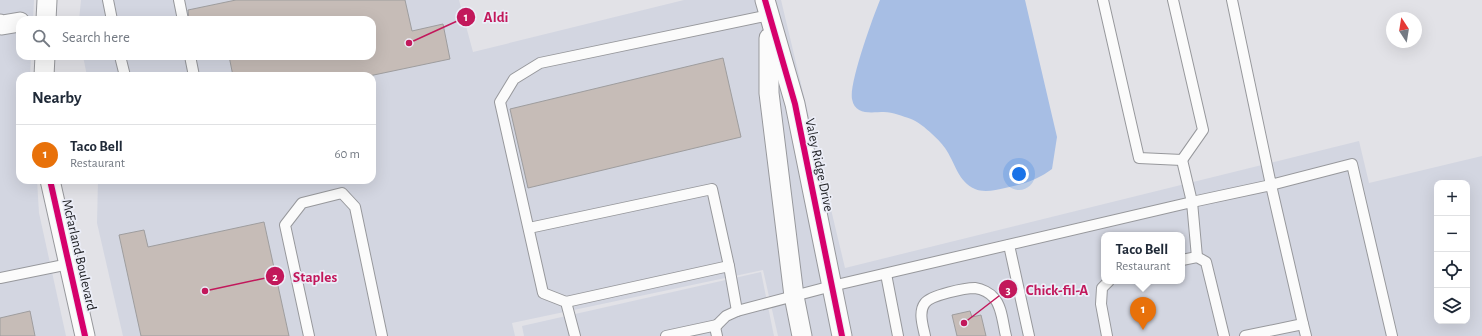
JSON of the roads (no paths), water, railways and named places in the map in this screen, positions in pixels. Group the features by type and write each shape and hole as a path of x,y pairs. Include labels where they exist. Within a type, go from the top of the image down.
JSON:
{"street":[{"path":"33,16 47,7"},
{"path":"767,8 769,93 794,296 802,336"},
{"name":"Valey Ridge Drive","path":"767,8 795,104 842,336"},
{"path":"44,72 45,60"},
{"name":"McFarland Boulevard","path":"51,184 85,336"}],"lane":[{"path":"108,0 111,16"},
{"path":"178,0 181,16"},
{"path":"1103,0 1139,158 1182,160"},
{"path":"1173,0 1203,130 1182,160 1192,202 1198,257"},
{"path":"1232,0 1271,185 1306,336"},
{"path":"729,266 566,302 544,293 500,102 514,79 540,63 767,8"},
{"path":"121,60 124,72"},
{"path":"191,60 193,72"},
{"path":"666,336 717,325 726,316 737,311 832,286 1271,185 1352,164 1392,336"},
{"path":"529,228 712,189 737,311"},
{"path":"309,336 285,225 302,203 342,193 355,207 382,336"},
{"path":"1008,245 1029,336"},
{"path":"1185,259 1198,257 1206,262 1224,336"},
{"path":"0,278 69,264"},
{"path":"886,274 898,336"},
{"path":"1106,284 1102,288 1101,304 1107,336"},
{"path":"925,336 921,312 924,304 930,298 975,288 987,291 995,298 998,304 1006,336"},
{"path":"566,302 574,336"},
{"path":"1245,336 1303,324"},
{"path":"717,325 715,327 718,336"}],"water":[{"path":"880,0 1025,0 1057,137 1052,169 1036,179 1018,185 986,191 975,189 969,186 961,177 942,144 929,131 915,121 894,113 860,111 852,99 854,79 862,50"}],"place":[{"name":"Aldi","path":"409,43"},
{"name":"Staples","path":"205,291"},
{"name":"Chick-fil-A","path":"964,323"},
{"name":"Taco Bell","path":"1143,330"}]}
